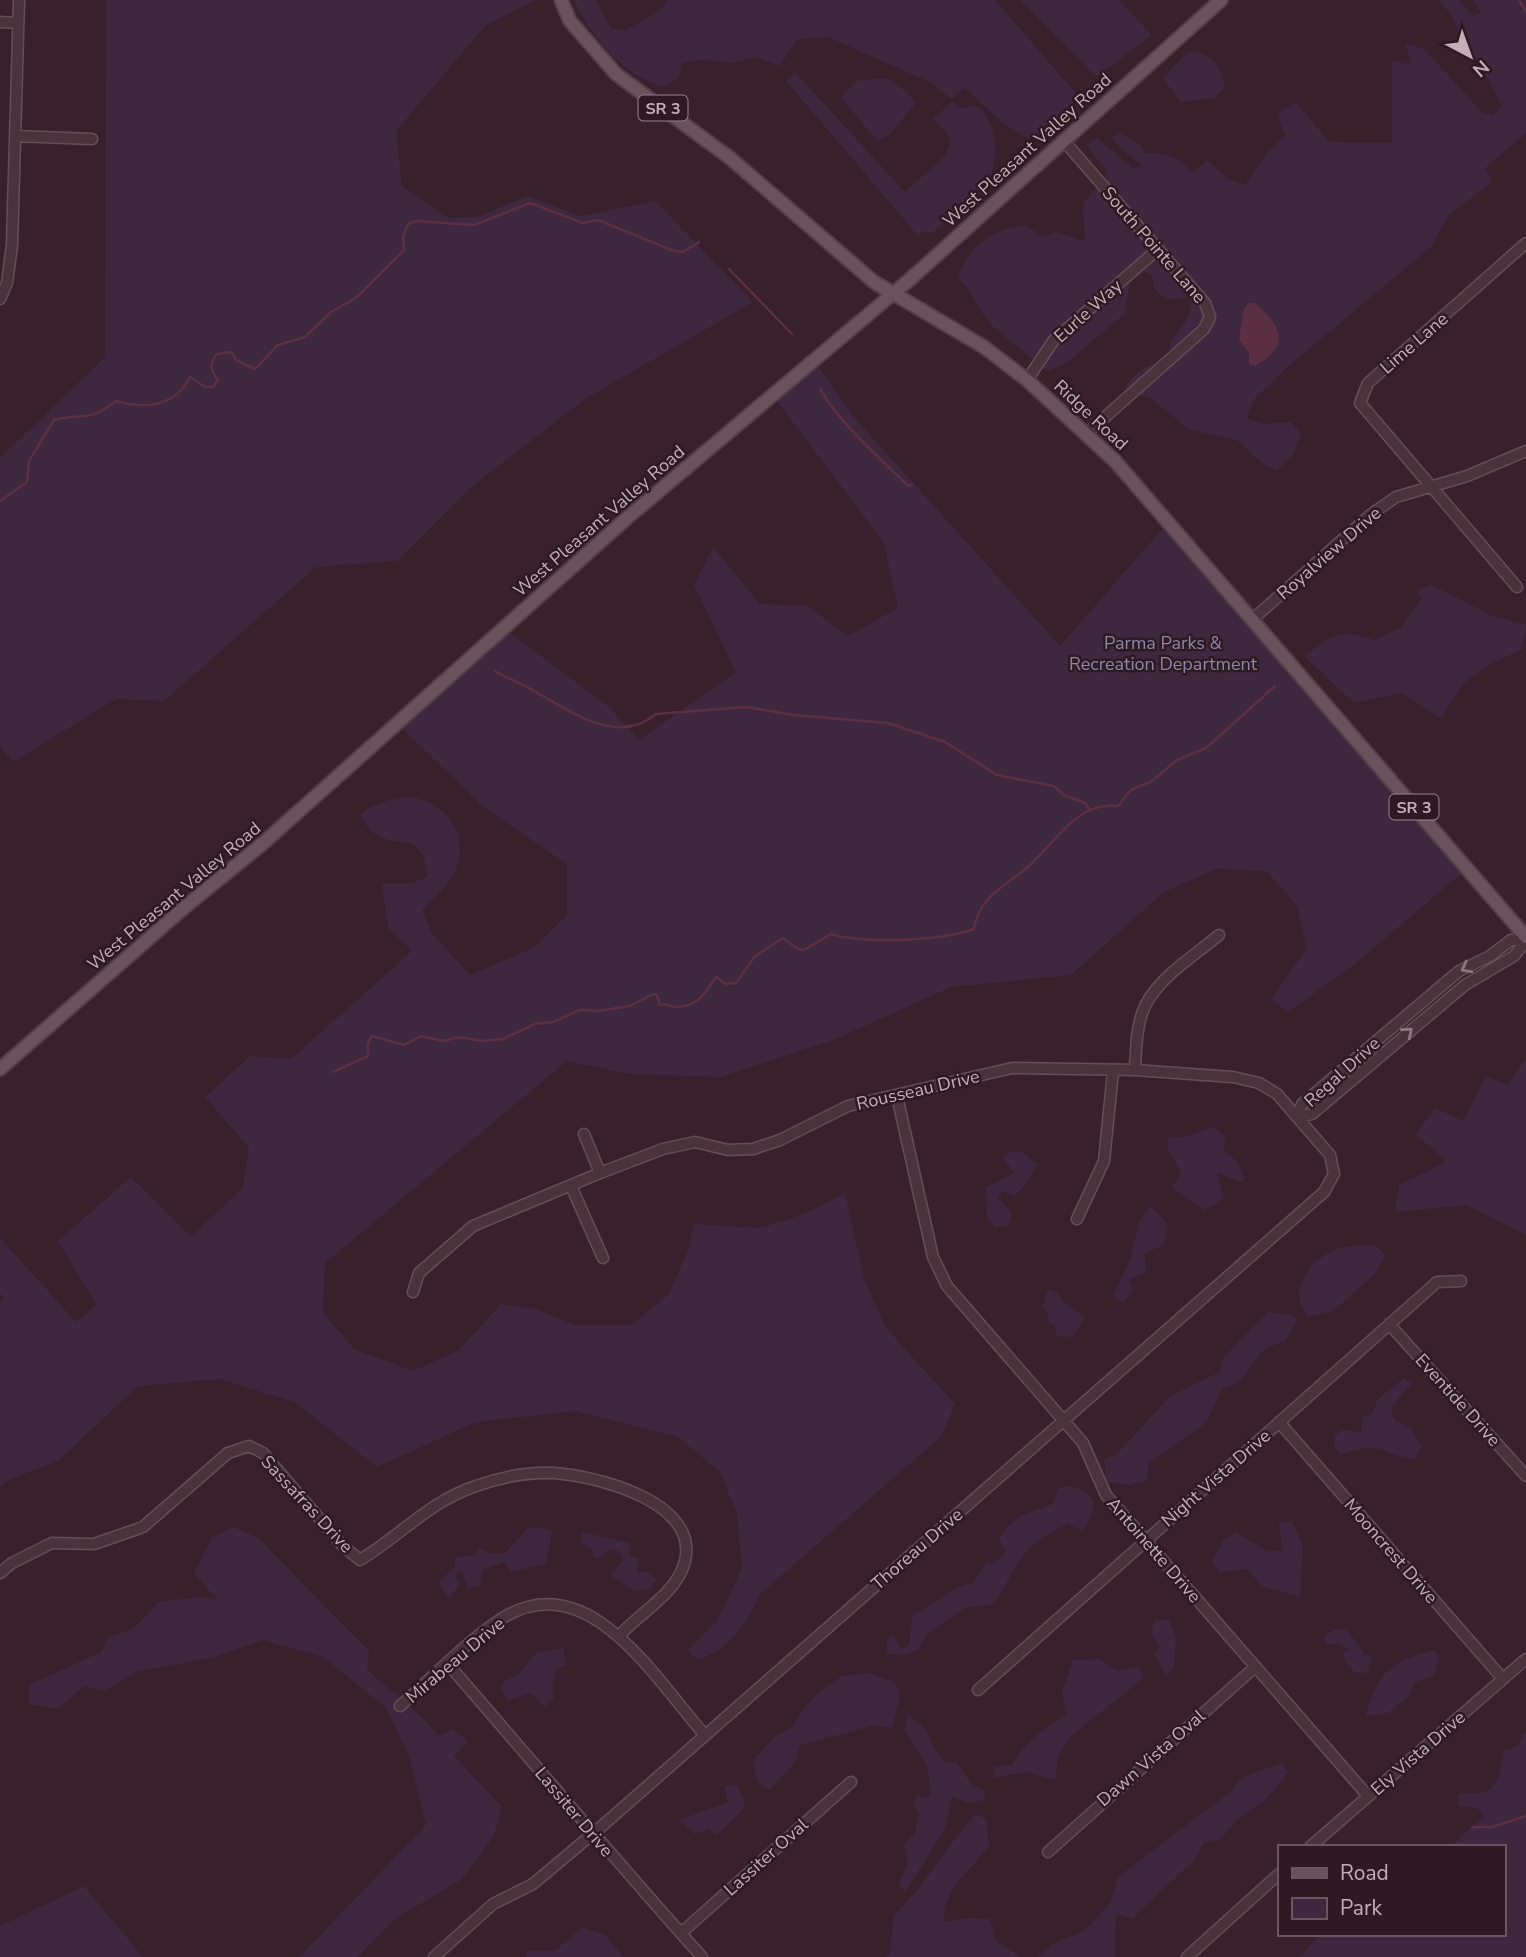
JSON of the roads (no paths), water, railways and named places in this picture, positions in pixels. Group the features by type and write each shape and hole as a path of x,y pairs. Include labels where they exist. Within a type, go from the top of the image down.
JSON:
{"main road":[{"name":"Ridge Road","path":"561,0 570,21 616,74 730,158 892,295 984,347 1027,380 1115,461 1254,619 1526,939"},
{"name":"West Pleasant Valley Road","path":"0,1069 186,906 280,829 626,518 892,295 1221,0"}],"street":[{"path":"0,299 10,265 19,0"},
{"path":"0,22 18,23"},
{"path":"15,136 92,139"},
{"name":"South Pointe Lane","path":"1064,141 1209,310 1209,324 1086,433"},
{"path":"2,178 14,178"},
{"name":"Lime Lane","path":"1431,486 1360,403 1368,383 1526,243"},
{"name":"Eurle Way","path":"1027,380 1057,337 1158,249"},
{"name":"Royalview Drive","path":"1254,619 1370,515 1396,497 1526,451"},
{"path":"1431,486 1517,587"},
{"path":"1135,1070 1138,1033 1144,1007 1156,988 1219,935"},
{"name":"Regal Drive","path":"1297,1117 1303,1104 1459,971 1490,956 1511,940 1526,939"},
{"name":"Regal Drive","path":"1297,1117 1312,1114 1465,985 1514,956 1526,939"},
{"path":"1420,1003 1430,1014"},
{"name":"Rousseau Drive","path":"414,1293 418,1273 473,1226 663,1149 695,1142 728,1150 753,1149 780,1140 848,1106 1012,1068 1113,1072 1135,1070 1233,1077 1259,1083 1277,1094 1297,1117"},
{"path":"1077,1219 1104,1161 1113,1072"},
{"name":"Antoinette Drive","path":"897,1096 933,1257 947,1286 1065,1420 1090,1453 1106,1495 1368,1796"},
{"name":"Thoreau Drive","path":"434,1957 493,1904 533,1884 595,1832 1329,1187 1334,1174 1333,1162 1297,1117"},
{"path":"584,1134 600,1173"},
{"path":"571,1186 603,1258"},
{"name":"Night Vista Drive","path":"978,1690 1437,1282 1461,1281"},
{"name":"Eventide Drive","path":"1389,1324 1522,1464 1526,1476"},
{"name":"Mooncrest Drive","path":"1279,1422 1503,1679"},
{"name":"Sassafras Drive","path":"0,1573 22,1557 52,1542 93,1544 143,1527 228,1453 249,1446 263,1453 343,1546 360,1560 434,1504 474,1486 518,1474 555,1474 627,1489 660,1506 678,1525 686,1559 679,1579 619,1636"},
{"name":"Mirabeau Drive","path":"400,1706 502,1618 540,1606 574,1608 590,1614 619,1636 705,1735"},
{"name":"Ely Vista Drive","path":"1312,1845 1526,1659"},
{"name":"Lassiter Drive","path":"448,1664 595,1832 626,1874 702,1957"},
{"name":"Dawn Vista Oval","path":"1048,1852 1255,1667"},
{"name":"Lassiter Oval","path":"681,1933 851,1782"},
{"path":"1187,1957 1278,1875"}],"waterway":[{"path":"1519,0 1526,12"},
{"path":"0,501 27,482 29,461 54,420 92,415 116,401 138,405 159,403 177,394 190,377 205,387 213,387 218,380 212,367 217,354 232,352 236,360 255,369 278,345 305,337 331,312 356,298 404,250 403,237 408,224 416,221 474,225 530,203 583,223 598,220 674,251 683,252 699,242"},
{"path":"729,269 792,334"},
{"path":"820,389 839,416 861,440 908,486 912,485"},
{"path":"495,671 578,715 609,726 625,727 641,723 656,714 746,707 793,715 888,723 945,742 997,775 1054,786 1064,795 1085,803 1090,811"},
{"path":"333,1072 368,1056 368,1043 372,1036 404,1045 421,1036 444,1041 459,1037 482,1041 503,1039 535,1024 553,1022 580,1010 598,1011 630,1006 653,994 657,995 660,1005 685,1006 701,997 716,977 726,984 736,983 755,956 783,938 798,949 804,950 831,934 863,939 902,940 974,929 977,917 988,899 1030,865 1079,816 1104,806 1118,806 1131,790 1152,781 1177,760 1206,748 1275,686"},
{"path":"1472,1827 1492,1827 1526,1816"}],"park label":[{"name":"Parma Parks & Recreation Department","path":"1163,653"}]}
